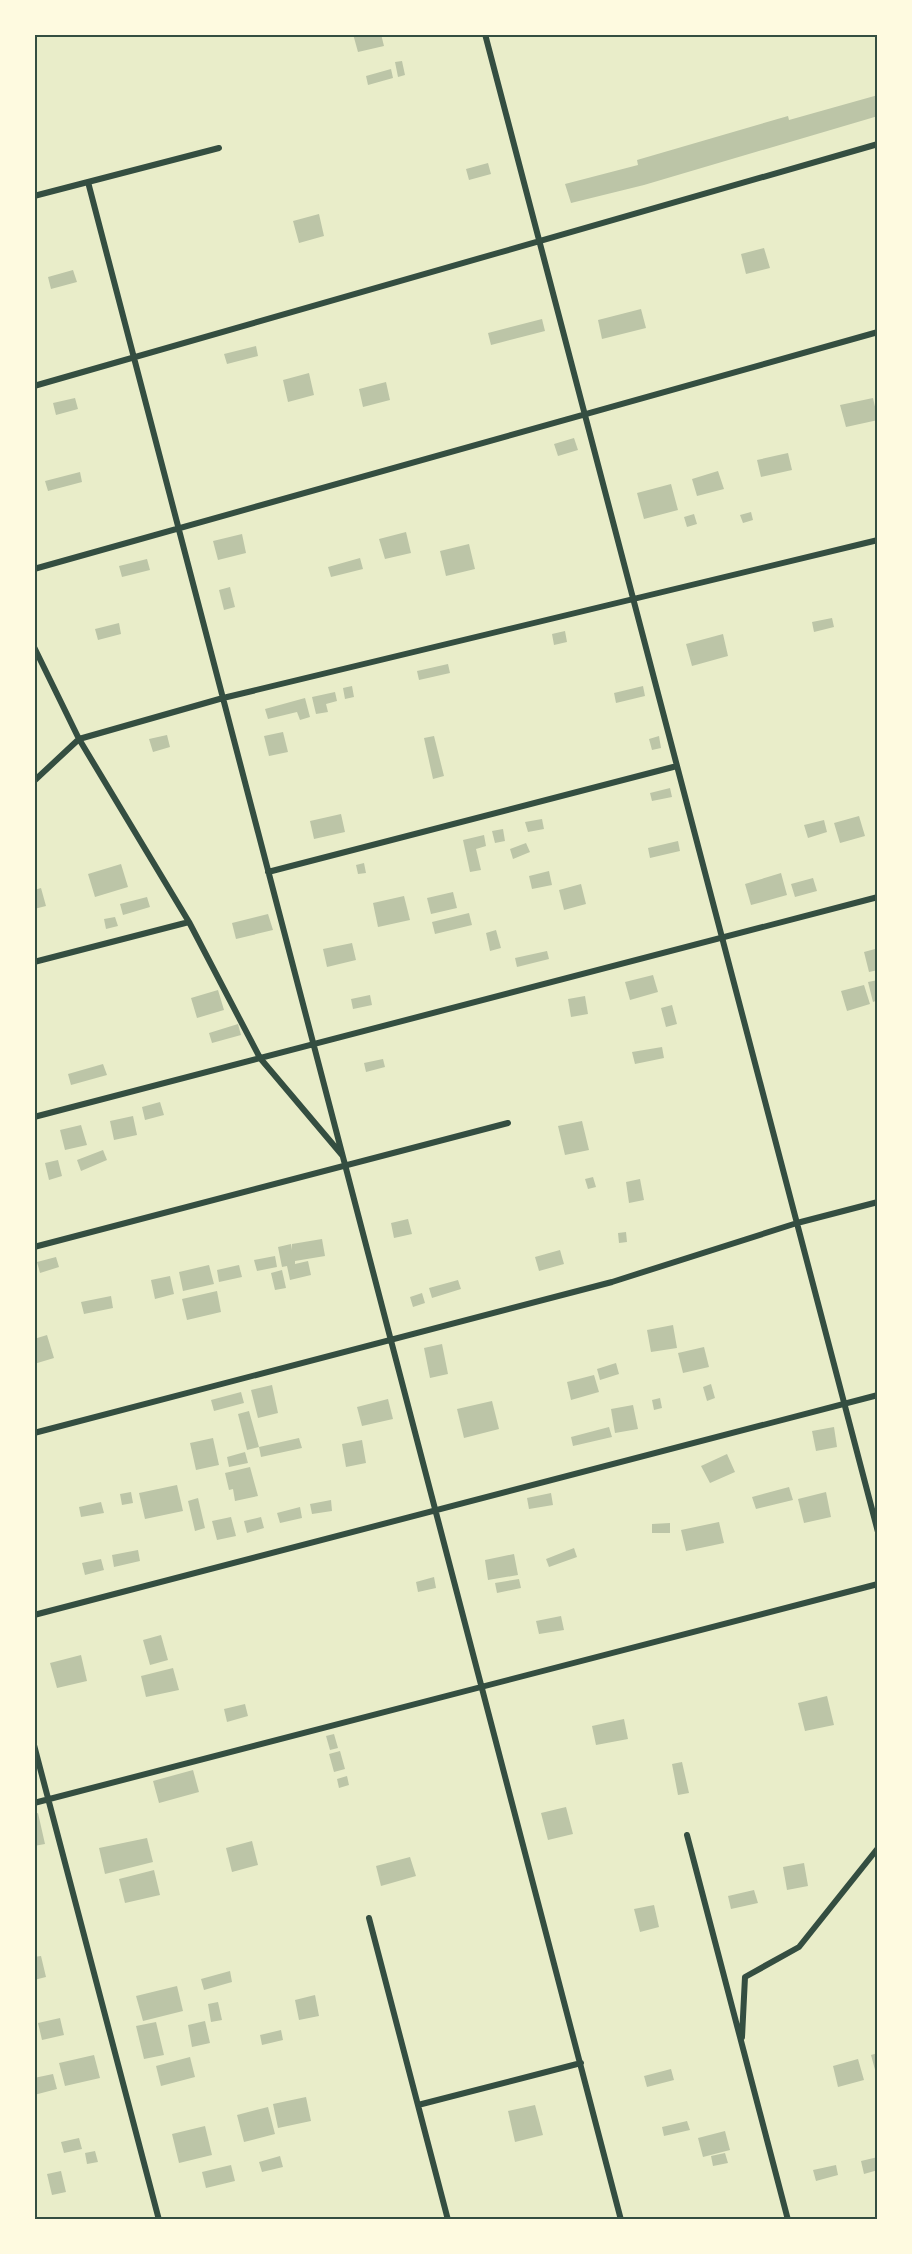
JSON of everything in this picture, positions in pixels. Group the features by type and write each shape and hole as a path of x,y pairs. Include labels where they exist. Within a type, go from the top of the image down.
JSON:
{"street":[{"path":"485,34 878,1532"},
{"path":"34,386 878,144"},
{"path":"34,196 219,148"},
{"path":"88,182 621,2220"},
{"path":"34,569 878,332"},
{"path":"34,781 79,739 223,698 878,540"},
{"path":"34,647 79,739 189,922 260,1058 343,1156"},
{"path":"268,872 677,766"},
{"path":"34,1117 878,897"},
{"path":"34,963 189,922"},
{"path":"34,1247 508,1123"},
{"path":"34,1433 612,1282 796,1223 878,1202"},
{"path":"34,1615 878,1395"},
{"path":"34,1803 878,1584"},
{"path":"34,1745 159,2220"},
{"path":"687,1835 788,2220"},
{"path":"742,2044 745,1977 799,1947 878,1848"},
{"path":"369,1918 448,2220"},
{"path":"418,2105 580,2063"}],"building":[{"path":"353,34 381,34 384,46 358,52"},
{"path":"402,61 405,75 398,77 395,62"},
{"path":"391,69 393,78 368,85 366,76"},
{"path":"878,95 878,116 644,185 571,203 565,184 638,165 637,160 788,116 789,120"},
{"path":"488,163 491,174 469,180 466,169"},
{"path":"319,214 324,236 299,243 293,221"},
{"path":"764,248 770,268 746,274 741,254"},
{"path":"73,270 77,282 51,289 48,277"},
{"path":"641,309 646,328 602,339 598,320"},
{"path":"542,319 545,331 491,345 488,333"},
{"path":"256,346 258,356 227,364 224,354"},
{"path":"309,373 314,395 288,402 283,380"},
{"path":"386,382 390,400 363,407 359,389"},
{"path":"75,398 78,409 56,415 53,403"},
{"path":"873,398 878,420 846,427 840,405"},
{"path":"574,438 578,450 558,456 554,444"},
{"path":"788,453 792,470 761,477 757,460"},
{"path":"718,471 724,489 697,496 692,479"},
{"path":"80,472 82,482 48,491 45,481"},
{"path":"671,484 678,510 644,519 637,493"},
{"path":"751,512 753,520 743,523 740,515"},
{"path":"694,514 697,524 687,527 684,517"},
{"path":"406,532 411,553 385,559 379,539"},
{"path":"242,534 246,553 218,560 213,541"},
{"path":"469,544 475,569 446,576 440,551"},
{"path":"360,558 363,569 331,577 328,567"},
{"path":"147,559 150,570 122,577 119,566"},
{"path":"230,587 235,607 224,610 219,590"},
{"path":"832,618 834,627 814,632 812,622"},
{"path":"119,623 121,634 98,640 95,629"},
{"path":"565,631 567,642 554,645 552,634"},
{"path":"723,634 728,656 692,666 686,644"},
{"path":"448,664 450,673 419,680 417,671"},
{"path":"352,686 354,697 345,699 343,688"},
{"path":"643,686 645,696 616,703 614,693"},
{"path":"335,692 337,701 326,704 328,712 316,714 312,697"},
{"path":"305,698 310,717 300,720 297,712 268,719 265,709"},
{"path":"283,732 288,752 269,756 264,736"},
{"path":"167,735 170,747 153,752 149,739"},
{"path":"434,736 444,776 433,779 424,738"},
{"path":"659,736 661,748 652,750 649,739"},
{"path":"670,788 672,797 652,801 650,793"},
{"path":"341,814 345,832 314,839 310,821"},
{"path":"859,816 865,836 840,843 834,823"},
{"path":"542,819 544,829 528,832 525,822"},
{"path":"824,820 827,832 808,838 804,825"},
{"path":"503,829 505,841 495,843 492,831"},
{"path":"484,835 486,846 476,849 481,870 470,872 463,840"},
{"path":"678,841 680,851 650,858 648,848"},
{"path":"526,843 530,852 513,859 510,849"},
{"path":"364,863 366,873 358,874 356,865"},
{"path":"121,864 128,887 95,897 88,874"},
{"path":"549,871 552,885 532,889 529,876"},
{"path":"781,873 787,895 751,905 745,884"},
{"path":"813,878 817,891 795,897 791,884"},
{"path":"581,884 586,904 564,910 559,890"},
{"path":"41,888 46,906 34,909 34,890"},
{"path":"453,892 457,908 431,914 427,898"},
{"path":"404,896 410,920 378,927 373,903"},
{"path":"147,897 150,907 123,915 120,904"},
{"path":"469,913 472,925 435,934 432,922"},
{"path":"268,914 273,930 236,939 232,923"},
{"path":"115,917 118,926 106,929 104,919"},
{"path":"496,930 501,948 490,951 486,933"},
{"path":"352,943 356,960 327,967 323,949"},
{"path":"875,949 878,970 869,972 864,952"},
{"path":"547,951 549,959 517,967 515,958"},
{"path":"653,975 658,992 630,1000 625,982"},
{"path":"878,980 878,1000 873,1002 868,982"},
{"path":"864,985 870,1004 847,1011 841,991"},
{"path":"218,990 224,1010 197,1018 191,998"},
{"path":"370,995 372,1005 353,1009 351,999"},
{"path":"585,996 588,1014 571,1017 568,999"},
{"path":"672,1005 677,1024 666,1027 661,1008"},
{"path":"238,1024 241,1035 212,1043 209,1033"},
{"path":"662,1047 664,1058 635,1064 632,1052"},
{"path":"383,1059 385,1067 366,1072 364,1063"},
{"path":"103,1064 107,1075 71,1085 68,1074"},
{"path":"160,1102 164,1115 145,1120 142,1107"},
{"path":"133,1116 137,1135 114,1140 110,1121"},
{"path":"582,1121 589,1150 565,1155 558,1126"},
{"path":"81,1125 87,1145 65,1150 60,1130"},
{"path":"103,1150 107,1160 81,1171 77,1160"},
{"path":"58,1160 62,1176 49,1180 45,1163"},
{"path":"593,1177 596,1187 588,1189 585,1179"},
{"path":"640,1179 644,1200 629,1203 626,1182"},
{"path":"408,1219 412,1234 394,1238 391,1223"},
{"path":"626,1232 627,1242 619,1243 618,1233"},
{"path":"322,1239 325,1256 295,1261 295,1264 308,1261 311,1275 290,1280 287,1266 282,1267 278,1247 291,1244 292,1250 292,1244"},
{"path":"560,1250 564,1264 539,1271 535,1257"},
{"path":"275,1256 277,1267 257,1271 254,1260"},
{"path":"56,1257 59,1267 40,1273 37,1262"},
{"path":"209,1265 214,1284 183,1291 179,1272"},
{"path":"239,1265 242,1277 219,1282 217,1270"},
{"path":"282,1270 286,1288 275,1290 271,1273"},
{"path":"170,1276 174,1294 155,1299 151,1280"},
{"path":"458,1280 461,1289 432,1298 429,1288"},
{"path":"217,1291 221,1312 187,1320 182,1299"},
{"path":"422,1293 425,1303 413,1307 410,1297"},
{"path":"111,1296 113,1308 84,1314 81,1302"},
{"path":"673,1325 677,1348 651,1352 647,1330"},
{"path":"47,1335 54,1358 34,1364 34,1339"},
{"path":"442,1344 448,1374 430,1378 424,1348"},
{"path":"704,1347 709,1367 683,1373 678,1353"},
{"path":"616,1363 619,1374 600,1380 597,1369"},
{"path":"594,1375 599,1392 571,1400 567,1382"},
{"path":"711,1384 715,1398 707,1401 703,1387"},
{"path":"272,1385 278,1413 258,1418 251,1390"},
{"path":"241,1392 244,1403 214,1411 211,1400"},
{"path":"660,1398 662,1408 654,1410 652,1400"},
{"path":"388,1399 393,1419 362,1426 357,1407"},
{"path":"492,1401 499,1429 464,1438 457,1409"},
{"path":"633,1405 638,1429 615,1433 611,1409"},
{"path":"249,1411 259,1447 247,1450 238,1414"},
{"path":"609,1427 612,1437 573,1446 571,1437"},
{"path":"834,1427 837,1447 816,1451 812,1431"},
{"path":"213,1438 219,1465 196,1470 190,1443"},
{"path":"299,1438 302,1448 261,1457 259,1447"},
{"path":"362,1440 366,1463 346,1467 342,1444"},
{"path":"245,1452 248,1463 229,1467 227,1457"},
{"path":"727,1454 735,1472 710,1483 701,1466"},
{"path":"250,1467 258,1496 235,1501 233,1489 229,1490 225,1473"},
{"path":"177,1485 183,1511 145,1519 139,1493"},
{"path":"789,1487 793,1500 756,1509 752,1497"},
{"path":"131,1492 133,1503 122,1505 120,1494"},
{"path":"826,1492 831,1517 804,1523 798,1499"},
{"path":"551,1493 553,1505 529,1509 527,1498"},
{"path":"198,1498 205,1528 195,1531 188,1501"},
{"path":"331,1500 332,1511 312,1514 310,1504"},
{"path":"101,1502 104,1513 81,1517 79,1507"},
{"path":"300,1507 302,1518 280,1523 277,1513"},
{"path":"231,1517 236,1536 217,1540 212,1521"},
{"path":"261,1517 264,1528 247,1533 244,1521"},
{"path":"719,1522 724,1543 686,1551 681,1530"},
{"path":"670,1523 670,1533 652,1533 652,1524"},
{"path":"574,1548 577,1557 549,1567 546,1559"},
{"path":"138,1550 140,1561 114,1567 112,1555"},
{"path":"514,1554 518,1575 488,1580 485,1560"},
{"path":"101,1559 104,1570 85,1575 82,1563"},
{"path":"434,1577 436,1588 418,1592 416,1582"},
{"path":"519,1579 521,1588 497,1593 495,1583"},
{"path":"561,1616 564,1630 539,1634 536,1621"},
{"path":"161,1635 168,1660 150,1665 143,1640"},
{"path":"81,1655 87,1681 57,1688 50,1663"},
{"path":"173,1668 179,1690 146,1697 141,1676"},
{"path":"827,1696 834,1725 805,1731 798,1703"},
{"path":"245,1704 248,1716 227,1722 224,1709"},
{"path":"624,1719 628,1739 596,1745 592,1726"},
{"path":"334,1734 338,1748 330,1750 326,1736"},
{"path":"340,1751 345,1769 334,1772 329,1754"},
{"path":"682,1762 689,1793 678,1795 672,1764"},
{"path":"193,1770 199,1792 159,1803 153,1781"},
{"path":"347,1776 349,1785 339,1788 337,1779"},
{"path":"566,1807 573,1834 548,1840 541,1813"},
{"path":"38,1813 45,1844 34,1846 34,1814"},
{"path":"147,1838 153,1862 105,1874 99,1848"},
{"path":"252,1841 258,1865 232,1872 226,1848"},
{"path":"410,1857 416,1876 381,1886 376,1866"},
{"path":"804,1863 808,1886 787,1890 783,1867"},
{"path":"154,1870 160,1895 125,1903 119,1879"},
{"path":"754,1890 758,1903 731,1909 728,1896"},
{"path":"654,1905 659,1927 640,1932 634,1909"},
{"path":"41,1956 46,1977 34,1980 34,1957"},
{"path":"230,1971 232,1982 204,1990 201,1979"},
{"path":"177,1986 183,2011 143,2021 136,1996"},
{"path":"315,1995 319,2016 299,2020 295,2000"},
{"path":"218,2002 222,2020 211,2022 208,2004"},
{"path":"60,2018 64,2035 42,2040 38,2023"},
{"path":"205,2021 210,2043 192,2047 188,2025"},
{"path":"156,2022 164,2055 144,2059 136,2026"},
{"path":"281,2030 283,2040 262,2045 260,2035"},
{"path":"878,2053 878,2077 877,2077 871,2055"},
{"path":"94,2055 100,2078 65,2086 59,2063"},
{"path":"190,2057 195,2077 161,2086 156,2066"},
{"path":"858,2059 864,2080 838,2087 833,2066"},
{"path":"671,2069 674,2080 647,2087 644,2076"},
{"path":"53,2074 57,2089 34,2095 34,2078"},
{"path":"306,2097 311,2121 278,2128 273,2104"},
{"path":"535,2105 543,2135 515,2142 508,2111"},
{"path":"268,2107 275,2134 244,2142 237,2115"},
{"path":"687,2121 690,2130 664,2136 662,2127"},
{"path":"205,2126 212,2155 179,2163 172,2134"},
{"path":"725,2131 730,2150 703,2157 698,2138"},
{"path":"79,2138 82,2149 64,2153 61,2142"},
{"path":"95,2151 98,2162 87,2164 85,2153"},
{"path":"725,2153 728,2163 713,2166 711,2156"},
{"path":"280,2156 283,2167 262,2172 259,2162"},
{"path":"878,2157 878,2170 864,2174 861,2161"},
{"path":"231,2165 235,2181 206,2188 202,2172"},
{"path":"836,2165 838,2175 816,2181 813,2170"},
{"path":"61,2171 66,2192 52,2195 47,2174"}]}
